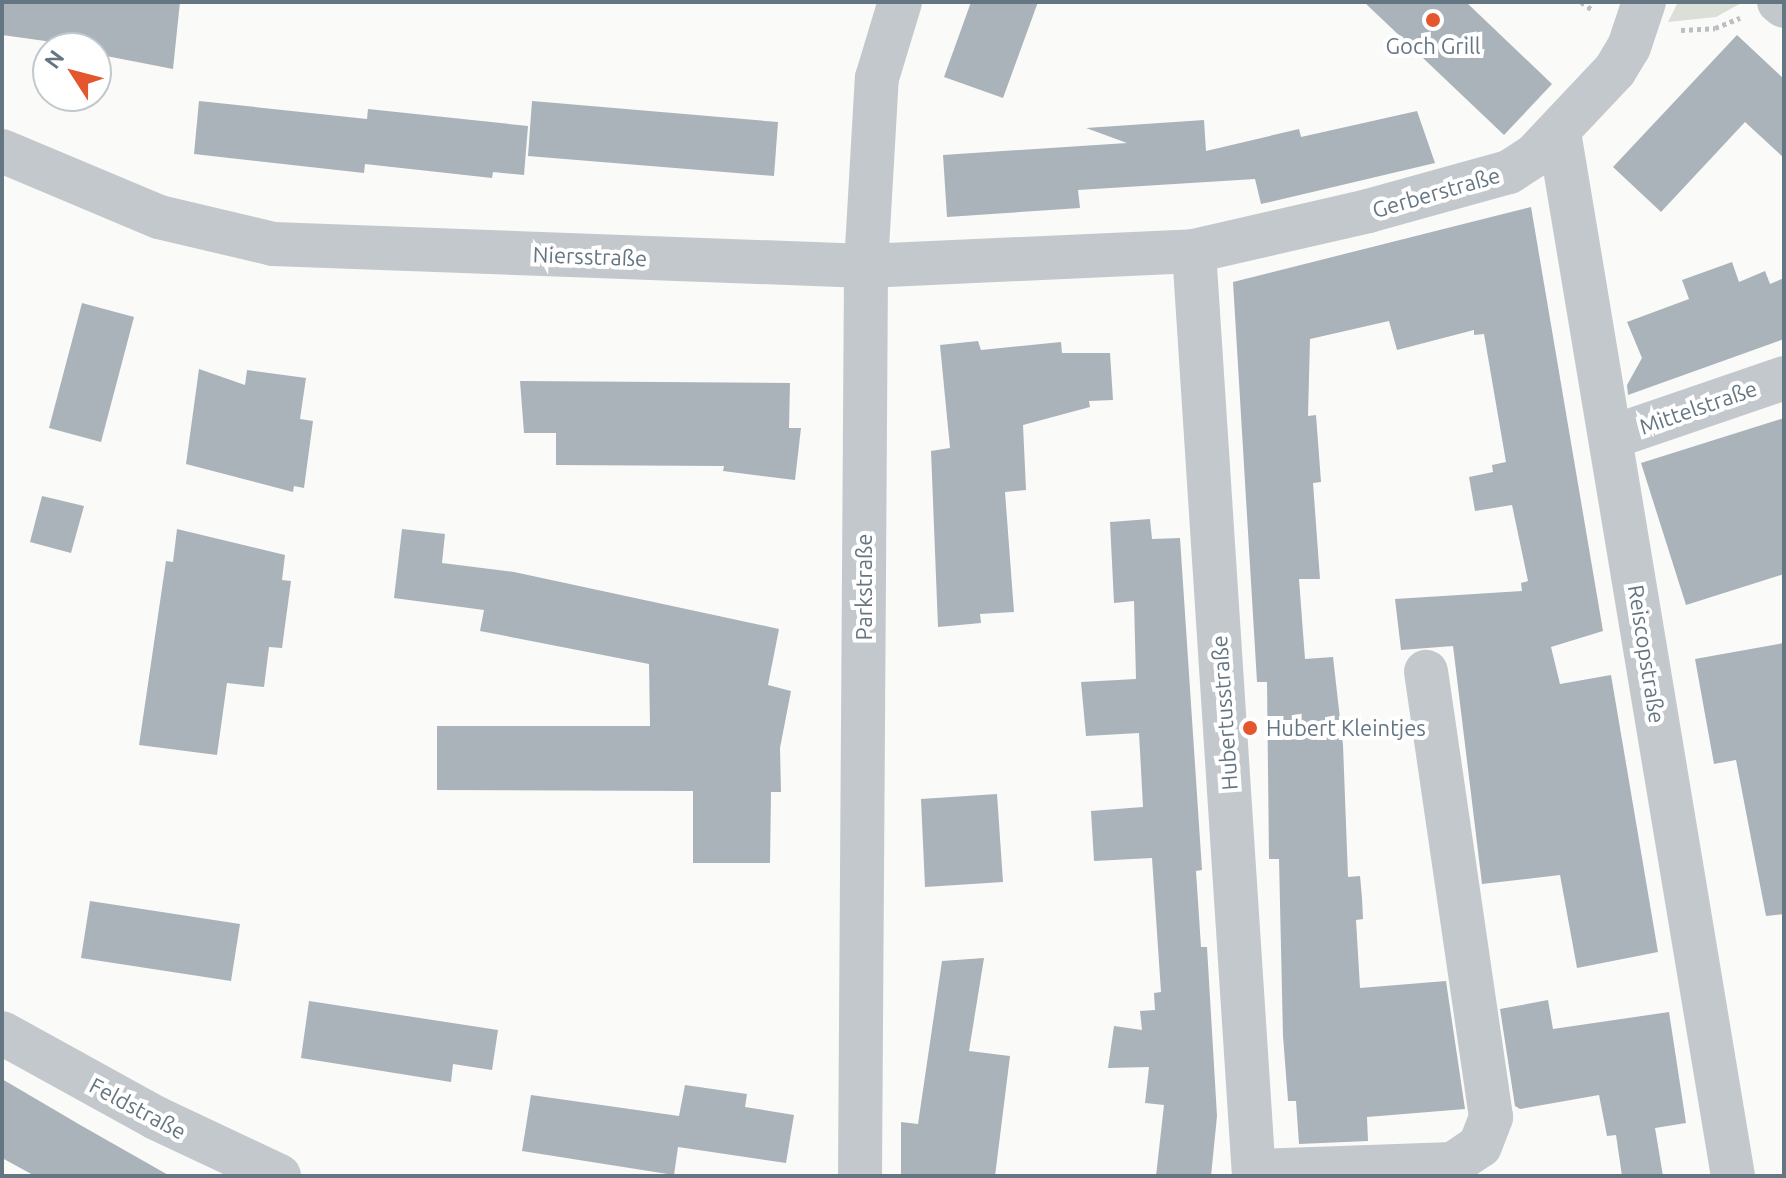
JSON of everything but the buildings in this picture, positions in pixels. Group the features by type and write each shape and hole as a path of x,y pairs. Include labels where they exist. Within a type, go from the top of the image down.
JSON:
{"street":[{"name":"Parkstraße","path":"860,1176 866,266 877,78 900,2"},
{"name":"Gerberstraße","path":"1194,251 1482,183 1534,156 1615,70 1629,47 1644,2"},
{"path":"1779,2 1784,6"},
{"name":"Reiscopstraße","path":"1559,132 1733,1176"},
{"name":"Niersstraße","path":"2,151 159,217 273,244 866,266 1194,251"},
{"name":"Hubertusstraße","path":"1194,251 1254,1174"},
{"name":"Mittelstraße","path":"1612,437 1784,378"},
{"path":"1254,1174 1453,1164 1480,1146 1491,1117 1426,672"},
{"name":"Feldstraße","path":"2,1033 224,1165 279,1176"}],"shaded area":[{"path":"1678,2 1743,2 1716,17 1668,22"}],"place":[{"name":"Goch Grill","path":"1433,20"},
{"name":"Hubert Kleintjes","path":"1250,728"}]}
